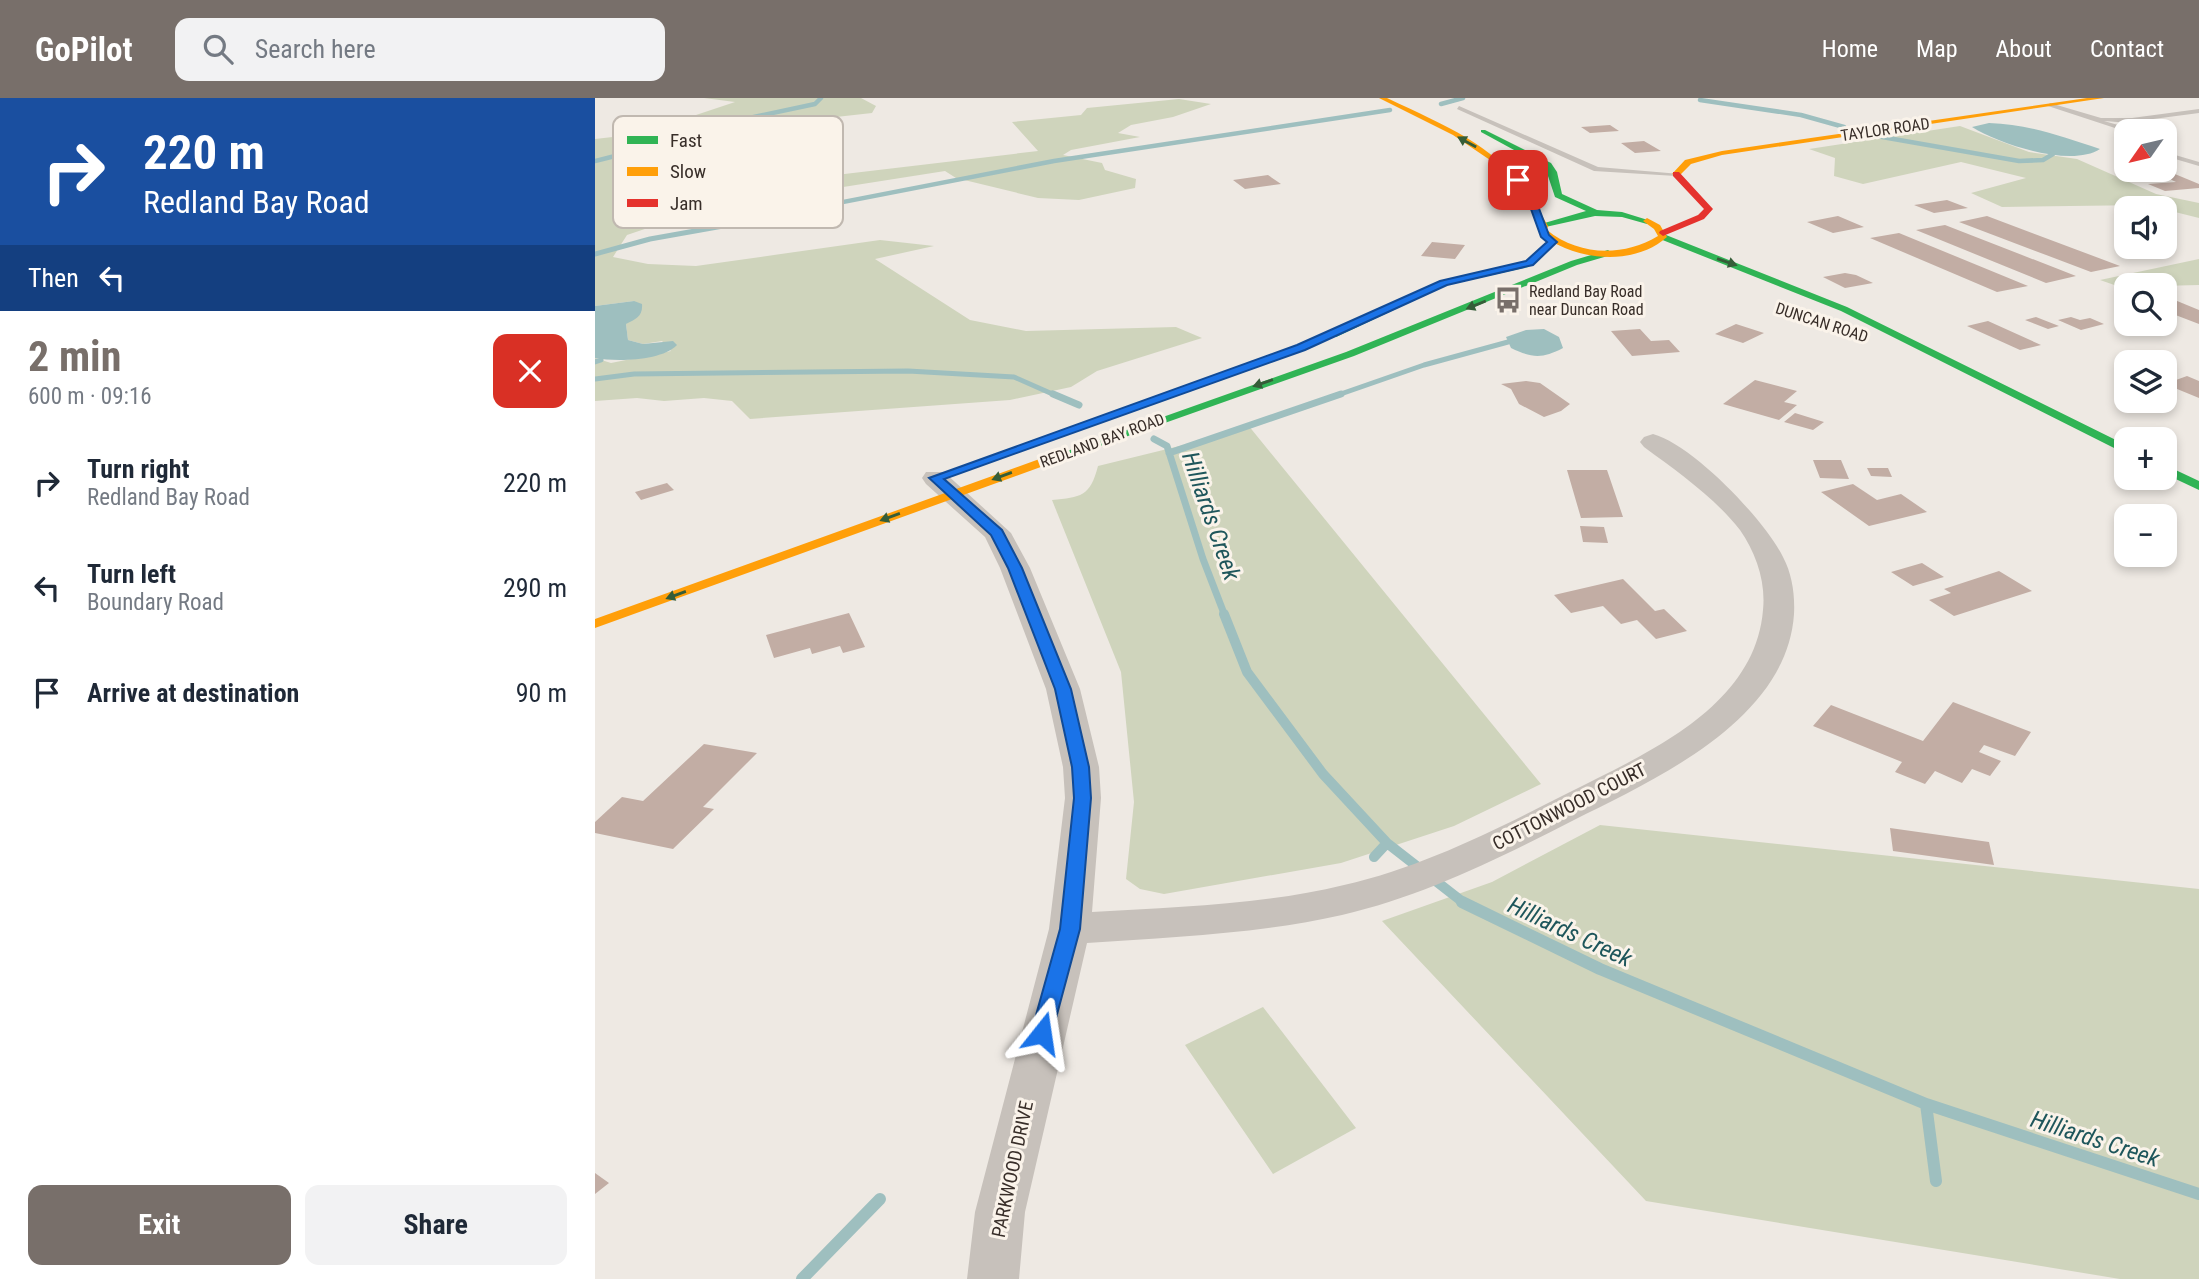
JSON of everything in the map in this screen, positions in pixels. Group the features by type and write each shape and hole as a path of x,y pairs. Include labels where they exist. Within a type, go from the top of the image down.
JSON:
{"main road":[{"path":"1382,98 1469,142 1499,161 1531,198 1544,226 1544,250"},
{"path":"1415,98 1539,158 1553,172 1559,195 1598,214"},
{"name":"TAYLOR ROAD","path":"1676,174 1688,162 1722,153 2101,98"},
{"path":"1544,226 1570,216 1598,214 1636,218 1682,211 1690,206 1691,201 1676,174"},
{"path":"1614,252 1650,247 1663,235 1700,217 1709,209 1676,174"},
{"name":"DUNCAN ROAD","path":"1636,218 1658,228 1663,235 1844,309 2114,444"},
{"path":"1321,340 1422,291 1463,278 1513,268 1544,250 1664,257 1705,268 1731,283"},
{"name":"REDLAND BAY ROAD","path":"595,624 940,482 1350,354 1574,263 1614,252"},
{"name":"DUNCAN ROAD","path":"1857,334 1955,368 2025,400"},
{"path":"2177,475 2199,486"}],"street":[{"name":"COTTONWOOD COURT","path":"1070,929 1286,911 1387,888 1456,863 1616,783 1665,755 1714,722 1756,677 1768,655 1779,621 1771,561 1748,524 1711,486 1653,442"},
{"name":"PARKWOOD DRIVE","path":"940,482 997,533 1015,568 1063,689 1081,767 1083,798 1070,929 1042,1033 1000,1212 993,1279"}],"lane":[{"path":"2050,105 2099,119 2114,119"},
{"path":"1459,107 1597,169 1676,174"},
{"path":"2139,119 2199,111"},
{"path":"2099,119 2097,121 2102,124 2114,126"},
{"path":"2177,158 2199,164"}],"green space":[{"path":"704,98 861,98 876,106 872,113 843,116 693,116 735,102"},
{"path":"1179,99 1211,104 1173,117 1131,125 1118,133 1140,137 1071,150 1063,155 1102,163 1105,170 1136,179 1135,188 1079,200 1038,198 956,178 945,171 843,187 843,174 1038,151 1012,122 1081,115 1087,108"},
{"path":"1960,126 2029,152 2077,159 2114,175 2114,182 2129,182 2166,196 2114,196 2114,205 2002,207 1971,193 2026,178 1961,162 1863,184 1834,176 1835,158 1809,149"},
{"path":"613,137 613,228 648,228 627,235 613,257 648,264 696,266 880,240 934,246 875,259 970,320 1026,331 1176,327 1202,338 1097,371 1071,387 1010,400 750,419 732,401 704,398 664,401 637,398 595,401 595,358 611,363 671,351 662,341 643,344 628,340 626,324 634,301 595,306 595,139"},
{"path":"2177,198 2199,203 2199,218 2177,212"},
{"path":"2199,259 2199,285 2177,286 2177,273 2133,273"},
{"path":"2114,277 2114,285 2100,280"},
{"path":"1248,425 1541,784 1454,826 1341,863 1164,894 1140,889 1126,879 1134,802 1121,672 1052,500 1083,494 1092,484 1098,466 1204,440"},
{"path":"1600,825 2199,889 2199,1279 2120,1279 1646,1201 1382,921 1492,882"},
{"path":"1263,1007 1356,1128 1273,1174 1185,1045"}],"water":[{"path":"1989,123 2032,129 2100,149 2072,156 2035,152 1999,140 1972,127"},
{"path":"634,301 642,304 642,308 638,317 626,324 628,340 643,344 673,341 677,345 650,357 626,360 595,358 595,306"},
{"path":"1544,329 1559,337 1563,348 1543,355 1525,354 1511,348 1506,337 1526,330"}],"building":[{"path":"1610,125 1619,131 1590,133 1581,127"},
{"path":"1644,141 1661,151 1635,153 1621,143"},
{"path":"1268,175 1281,184 1245,189 1233,180"},
{"path":"2177,175 2199,184 2199,188 2165,191 2148,184 2177,182"},
{"path":"1947,200 1968,208 1934,213 1914,205"},
{"path":"1838,216 1864,227 1833,233 1807,222"},
{"path":"1987,216 2120,266 2091,272 1959,222"},
{"path":"1945,225 2076,276 2046,283 1916,230"},
{"path":"1899,233 2028,286 1997,292 1870,238"},
{"path":"1432,242 1465,245 1455,259 1421,256"},
{"path":"1845,273 1873,283 1845,288 1823,277"},
{"path":"2177,301 2199,310 2199,324 2177,316"},
{"path":"2036,317 2059,326 2048,329 2025,320"},
{"path":"2071,317 2080,320 2090,318 2104,324 2081,330 2058,320"},
{"path":"1988,321 2041,345 2020,350 1967,326"},
{"path":"1736,324 1764,333 1743,343 1715,334"},
{"path":"1640,329 1651,341 1669,340 1680,352 1632,356 1611,331"},
{"path":"2187,376 2199,381 2199,398 2177,389 2177,380"},
{"path":"1755,380 1797,391 1784,402 1797,405 1779,420 1723,404"},
{"path":"1526,381 1540,383 1570,404 1561,411 1544,417 1519,404 1511,389 1501,384"},
{"path":"1795,413 1824,422 1813,430 1784,422"},
{"path":"1813,460 1841,460 1849,479 1820,478"},
{"path":"1867,468 1888,468 1892,477 1871,476"},
{"path":"1567,470 1607,470 1623,517 1581,518"},
{"path":"667,483 674,490 641,500 635,492"},
{"path":"1853,484 1877,500 1901,494 1927,512 1869,526 1821,492"},
{"path":"1580,526 1604,527 1608,543 1583,542"},
{"path":"1922,563 1944,577 1913,586 1891,572"},
{"path":"1999,571 2032,591 1954,616 1929,600 1951,593 1944,589"},
{"path":"1623,579 1655,611 1664,609 1687,631 1656,639 1637,620 1621,624 1603,606 1571,613 1554,595"},
{"path":"849,613 865,647 843,653 840,646 812,654 810,648 774,658 766,635"},
{"path":"1953,702 2031,732 2015,756 1984,745 1979,752 2001,761 1990,776 1972,769 1962,783 1935,771 1925,784 1895,772 1902,762 1813,726 1831,705 1923,741"},
{"path":"704,744 757,753 703,807 714,809 673,849 595,833 595,822 622,797 643,801"},
{"path":"1890,828 1989,842 1994,865 1893,851"},
{"path":"595,1173 609,1183 595,1194"}],"waterway":[{"path":"758,116 815,104 821,98"},
{"path":"1441,104 1463,98"},
{"path":"1700,100 1801,115 1844,127"},
{"path":"843,202 1054,161 1390,110"},
{"path":"1865,134 2019,161 2043,160 2053,154"},
{"path":"595,161 613,156"},
{"path":"595,254 650,239 712,228"},
{"path":"1335,396 1424,365 1508,342"},
{"path":"595,362 601,360"},
{"name":"Hilliards Creek","path":"595,379 634,374 908,371 1014,377 1057,396"},
{"name":"Hilliards Creek","path":"1053,394 1079,405"},
{"path":"1169,453 1341,394"},
{"name":"Hilliards Creek","path":"1154,439 1167,446 1169,453"},
{"name":"Hilliards Creek","path":"1169,453 1203,559 1225,616"},
{"name":"Hilliards Creek","path":"1224,614 1247,672 1323,774 1387,843"},
{"path":"1374,857 1387,843"},
{"name":"Hilliards Creek","path":"1387,843 1464,903"},
{"name":"Hilliards Creek","path":"1464,903 1600,969 1926,1104"},
{"name":"Hilliards Creek","path":"1926,1104 2199,1194"},
{"path":"1926,1104 1936,1181"},
{"path":"802,1279 880,1199"}],"traffic: fast":[{"path":"1483,131 1548,165 1553,172 1558,195 1598,214"},
{"path":"1544,226 1568,217 1595,213 1622,214 1647,221"},
{"path":"1663,237 1844,309 2114,444"},
{"path":"1045,461 1350,354 1574,263 1608,253"},
{"path":"1332,335 1444,283 1525,265"},
{"path":"2177,475 2199,486"}],"traffic: slow":[{"path":"1382,98 1455,133 1496,160 1530,200 1544,226 1542,231 1568,248 1601,254 1635,250 1650,245 1663,237 1657,227 1647,221"},
{"path":"1676,174 1688,162 1722,153 2101,98"},
{"path":"595,624 1045,461"}],"traffic: jam":[{"path":"1663,233 1701,217 1709,209 1676,174"}],"place":[{"name":"Redland Bay Road near Duncan Road","path":"1508,300"}],"route":[{"path":"1042,1033 1070,929 1083,798 1081,767 1063,689 1015,568 997,533 935,478 1301,348 1444,283 1530,263 1552,242 1545,237 1542,231 1544,226 1531,198 1518,180"}]}
